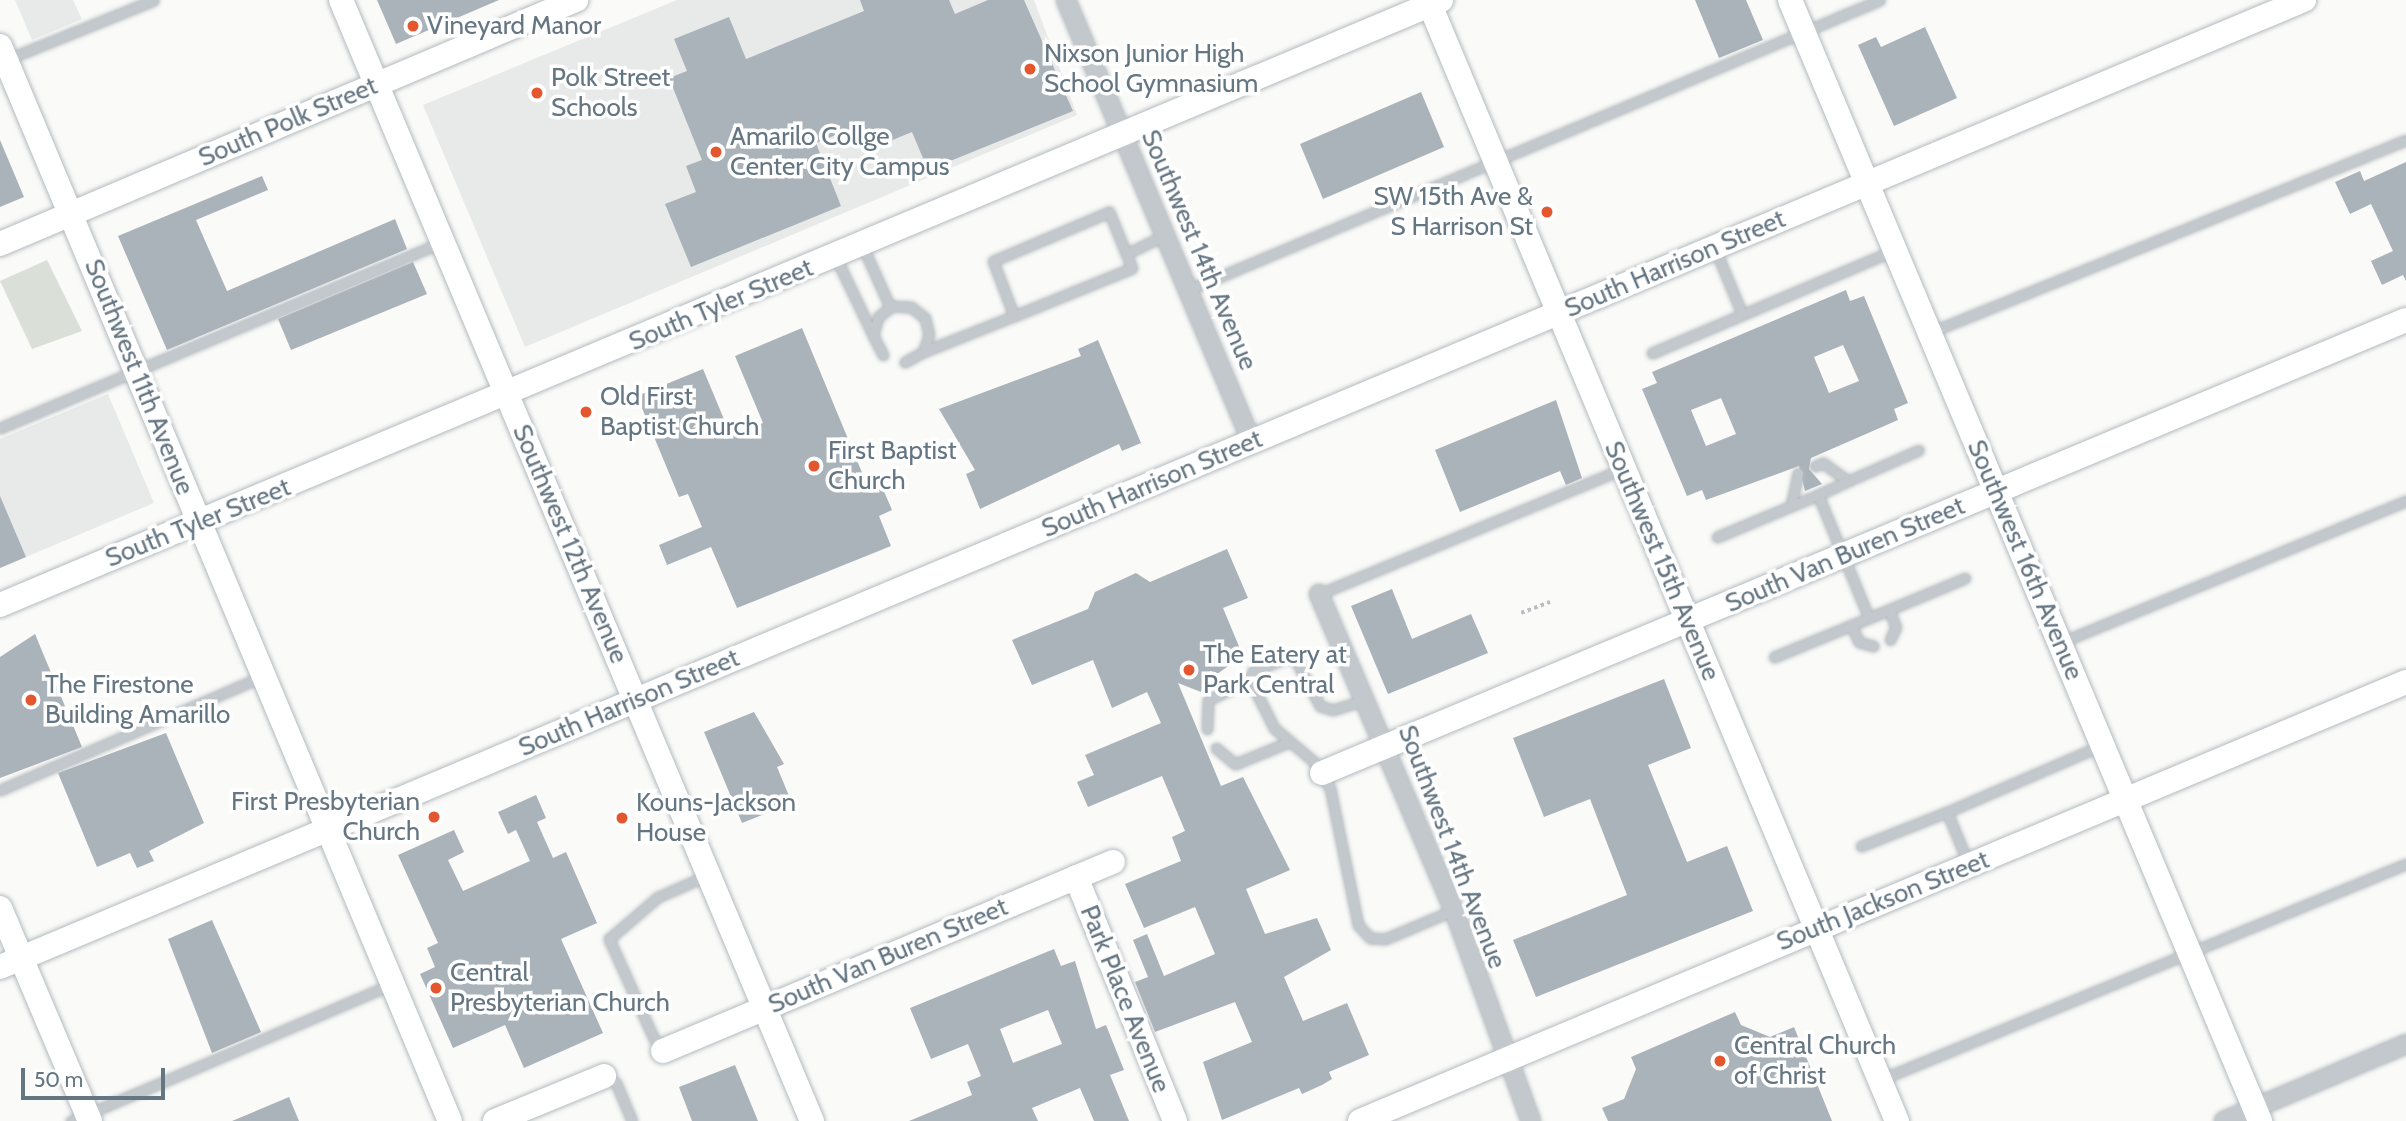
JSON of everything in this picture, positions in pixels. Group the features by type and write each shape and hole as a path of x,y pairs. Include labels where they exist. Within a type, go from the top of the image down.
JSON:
{"main road":[{"name":"Southwest 12th Avenue","path":"341,0 812,1121"},
{"name":"South Polk Street","path":"0,244 576,0"},
{"name":"Southwest 16th Avenue","path":"1790,0 2258,1115"},
{"name":"South Harrison Street","path":"11,963 2304,0"},
{"name":"South Tyler Street","path":"0,605 508,396 1433,2"},
{"name":"Southwest 15th Avenue","path":"1433,2 1494,161 1557,313 1897,1121"},
{"name":"Southwest 11th Avenue","path":"2,56 71,214 450,1121"},
{"name":"South Van Buren Street","path":"1322,773 2406,320"},
{"name":"South Jackson Street","path":"1360,1121 2406,682"},
{"name":"South Van Buren Street","path":"665,1051 1113,862"},
{"name":"Park Place Avenue","path":"1076,877 1175,1121"},
{"path":"0,908 11,963 83,1119"},
{"path":"495,1121 604,1076"}],"street":[{"name":"Southwest 14th Avenue","path":"1066,0 1252,442"},
{"name":"Southwest 14th Avenue","path":"1319,594 1454,909 1531,1121"},
{"path":"2224,1121 2258,1115 2406,1044"}],"lane":[{"path":"2,56 154,0"},
{"path":"1188,290 1880,0"},
{"path":"1929,333 2406,139"},
{"path":"905,362 923,352 1014,316 1132,268 1109,212 993,261 1014,316"},
{"path":"1126,254 1164,235"},
{"path":"0,428 443,242"},
{"path":"862,244 890,307"},
{"path":"1715,247 1742,314"},
{"path":"1652,353 1894,250"},
{"path":"835,256 883,355"},
{"path":"873,335 878,317 890,307 911,307 925,318 929,335 923,352"},
{"path":"1717,537 1919,450"},
{"path":"1815,466 1823,463 1848,481"},
{"path":"1319,594 1623,469"},
{"path":"1791,506 1797,473"},
{"path":"1818,495 1869,618"},
{"path":"2060,643 2406,501"},
{"path":"1774,657 1965,578"},
{"path":"1888,610 1896,627 1891,640"},
{"path":"1851,625 1859,642 1873,646"},
{"path":"1365,700 1333,710 1320,706 1295,659 1288,657 1253,671 1250,680 1274,728 1322,773 1339,817 1350,908 1370,937 1385,939 1454,909"},
{"path":"0,790 263,677"},
{"path":"1208,729 1208,700 1250,680"},
{"path":"1216,748 1235,764 1289,742"},
{"path":"1861,846 2103,745"},
{"path":"1947,812 1970,866"},
{"path":"1880,1080 2190,955 2406,864"},
{"path":"665,1051 654,1039 609,939 658,897 709,874"},
{"path":"83,1119 391,984"},
{"path":"604,1076 616,1083 632,1121"}],"path":[{"path":"1521,613 1550,603"}],"shaded area":[{"path":"15,0 73,0 82,19 32,40"},
{"name":"Amarilo Collge Center City Campus","path":"677,0 1034,0 1077,115 525,347 423,105"},
{"path":"47,260 82,331 32,349 0,281"},
{"path":"108,394 154,503 0,568 0,439"}],"building":[{"name":"Vineyard Manor","path":"377,0 499,0 396,44"},
{"path":"860,0 949,0 955,14 988,0 1024,0 1073,111 928,170 912,132 873,148 863,124 816,143 841,206 691,267 665,204 696,192 686,166 702,160 669,78 687,71 674,39 729,17 746,59 864,11"},
{"path":"1695,0 1746,0 1763,40 1719,58"},
{"path":"1925,27 1957,98 1894,126 1858,45 1876,37 1881,47"},
{"path":"1421,92 1444,147 1323,199 1300,144"},
{"path":"0,140 24,197 0,207"},
{"path":"2406,162 2406,281 2403,275 2382,285 2371,261 2393,251 2371,204 2350,214 2335,182 2360,171 2364,181"},
{"path":"262,176 268,190 196,220 227,291 395,219 407,249 167,350 118,236"},
{"path":"413,262 427,294 291,350 278,319"},
{"path":"1846,290 1850,301 1864,296 1908,403 1894,409 1898,420 1811,458 1809,469 1822,484 1805,491 1799,466 1706,500 1702,490 1687,496 1642,389 1657,383 1652,372","holes":["1843,345 1859,381 1829,393 1814,357","1721,398 1736,434 1706,446 1691,410"]},
{"name":"First Baptist Church","path":"802,328 868,487 880,482 892,510 879,516 891,546 737,608 711,547 667,565 659,545 702,527 688,494 679,497 637,396 703,369 731,436 763,423 735,356"},
{"path":"1098,340 1141,443 1122,451 1119,444 980,509 966,474 975,470 939,409 1081,356 1078,349"},
{"path":"1556,400 1582,478 1566,485 1560,471 1460,512 1435,450"},
{"path":"0,496 26,557 0,568"},
{"path":"1227,549 1248,598 1223,608 1243,656 1217,674 1210,671 1201,692 1178,683 1221,786 1243,777 1290,870 1246,889 1265,934 1317,918 1331,950 1284,977 1303,1021 1347,1003 1369,1055 1329,1072 1332,1079 1302,1094 1299,1088 1222,1120 1203,1062 1252,1042 1235,1002 1155,1032 1135,982 1148,977 1133,940 1147,934 1164,976 1215,954 1195,907 1144,928 1125,884 1181,861 1172,837 1185,831 1162,776 1088,807 1077,782 1094,775 1085,755 1161,723 1147,692 1112,708 1093,660 1032,685 1012,640 1088,609 1095,592 1136,573 1150,582"},
{"path":"1392,589 1412,639 1471,614 1488,653 1388,694 1351,606"},
{"name":"The Firestone Building Amarillo","path":"35,634 82,747 0,778 0,657"},
{"path":"1664,679 1691,748 1648,765 1687,862 1727,846 1753,911 1536,997 1513,940 1627,895 1590,799 1544,817 1513,738"},
{"path":"754,712 784,764 777,767 792,803 742,823 704,732"},
{"path":"166,733 204,823 149,851 154,861 137,868 130,853 97,867 58,773"},
{"path":"536,795 546,818 537,822 553,858 566,852 597,923 561,939 603,1033 524,1068 505,1025 453,1048 420,974 435,967 427,948 438,943 398,855 454,830 464,852 448,860 463,891 530,861 516,830 508,834 498,812"},
{"path":"212,920 261,1032 212,1053 168,939"},
{"path":"1054,949 1061,966 1075,961 1096,1029 1106,1025 1124,1070 1110,1075 1129,1121 1094,1121 1080,1088 1032,1108 1038,1121 909,1121 972,1095 967,1082 981,1076 968,1044 931,1059 910,1008","holes":["1048,1010 1062,1044 1013,1063 1000,1029"]},
{"name":"Central Church of Christ","path":"1735,1012 1741,1025 1770,1037 1794,1027 1832,1121 1608,1121 1602,1108 1624,1099 1636,1069 1631,1057"},
{"path":"735,1065 758,1121 692,1121 679,1087"},
{"path":"289,1097 299,1121 232,1121"}],"place":[{"name":"Vineyard Manor","path":"413,26"},
{"name":"Nixson Junior High School Gymnasium","path":"1030,69"},
{"name":"Polk Street Schools","path":"537,93"},
{"name":"Amarilo Collge Center City Campus","path":"716,152"},
{"name":"SW 15th Ave & S Harrison St","path":"1547,212"},
{"name":"Old First Baptist Church","path":"586,412"},
{"name":"First Baptist Church","path":"814,466"},
{"name":"The Eatery at Park Central","path":"1189,670"},
{"name":"The Firestone Building Amarillo","path":"31,700"},
{"name":"First Presbyterian Church","path":"434,817"},
{"name":"Kouns-Jackson House","path":"622,818"},
{"name":"Central Presbyterian Church","path":"436,988"},
{"name":"Central Church of Christ","path":"1720,1061"}]}
